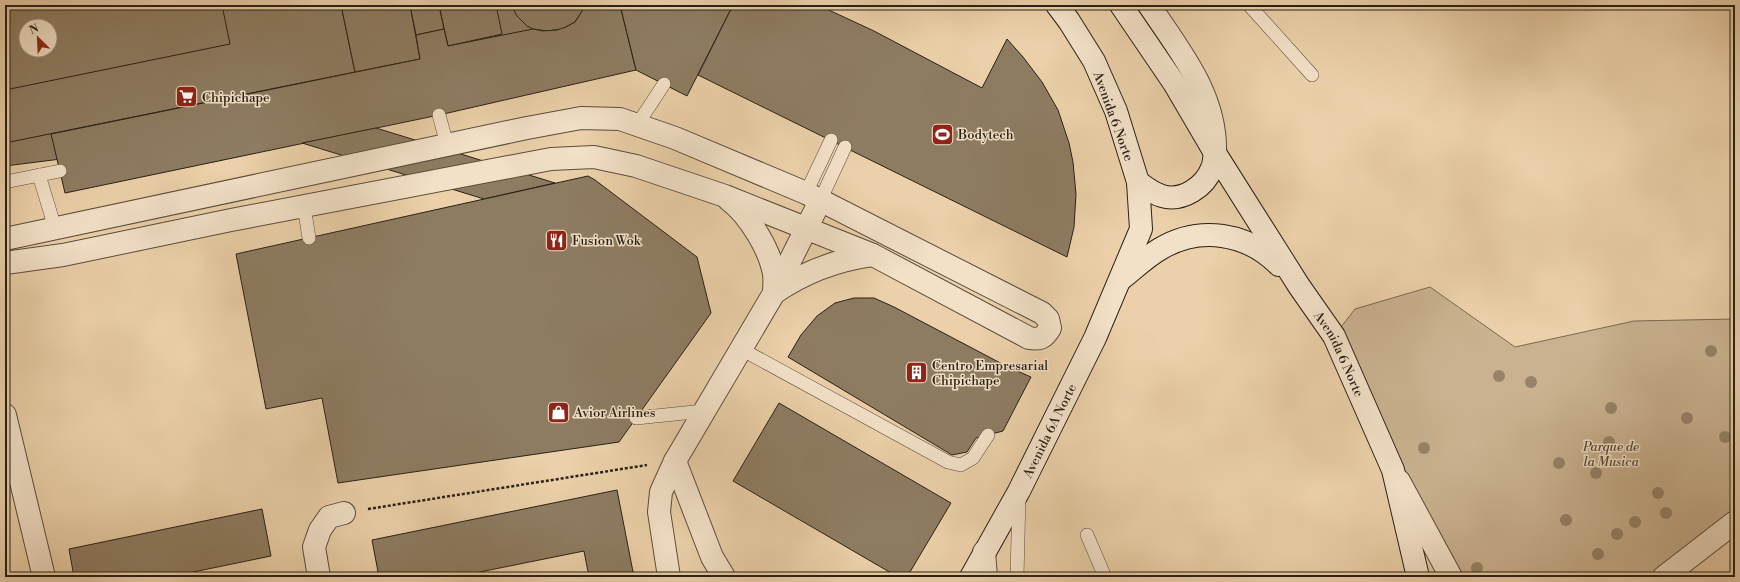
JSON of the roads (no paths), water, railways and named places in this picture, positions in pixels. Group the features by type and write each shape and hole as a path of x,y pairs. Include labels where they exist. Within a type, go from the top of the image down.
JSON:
{"street":[{"name":"Avenida 6 Norte","path":"1057,5 1085,46 1100,75 1122,130 1138,182 1141,229 1120,281"},
{"name":"Avenida 6 Norte","path":"1120,5 1174,83 1215,153 1299,286 1334,336 1392,470 1418,577"},
{"name":"Avenida 6 Norte","path":"1149,5 1194,71 1209,106 1213,122 1215,153"},
{"path":"5,239 581,118 620,119 675,138 813,197 1042,313 1048,319 1050,328 1045,336 1037,340 1028,338 872,255 725,196 636,166 594,157 551,159 304,206 62,255 5,263"},
{"path":"1138,182 1149,191 1164,197 1179,196 1193,191 1205,181 1212,168 1215,153"},
{"path":"725,196 736,205 749,221 766,250 775,276 774,293"},
{"path":"669,577 659,512 661,492 674,461 774,293 806,228 813,197"},
{"path":"1120,281 1160,249 1173,242 1188,237 1219,235 1249,243 1262,250 1274,260 1299,286"},
{"path":"774,293 790,282 830,263 872,255"},
{"name":"Avenida 6A Norte","path":"970,577 1019,490 1095,338 1120,281"},
{"path":"5,415 44,577"},
{"path":"674,461 712,557 724,577"},
{"path":"1392,470 1451,577"},
{"path":"319,577 314,546 320,530 330,517 344,513"},
{"path":"1664,577 1735,522"},
{"path":"962,577 984,552"},
{"path":"984,552 986,577"}],"lane":[{"path":"1249,5 1312,76"},
{"path":"637,125 664,84"},
{"path":"439,115 447,145"},
{"path":"813,197 831,140"},
{"path":"813,197 845,147"},
{"path":"5,182 60,171"},
{"path":"39,176 55,228"},
{"path":"304,206 309,238"},
{"path":"741,348 948,462 961,465 973,458 988,434"},
{"path":"636,418 704,411"},
{"path":"1017,577 1019,490"},
{"path":"1087,534 1105,577"}],"place":[{"name":"Chipichape","path":"186,97"},
{"name":"Bodytech","path":"943,134"},
{"name":"Fusion Wok","path":"556,240"},
{"name":"Centro Empresarial Chipichape","path":"917,372"},
{"name":"Avior Airlines","path":"559,412"}],"park label":[{"name":"Parque de la Musica","path":"1611,454"}]}
